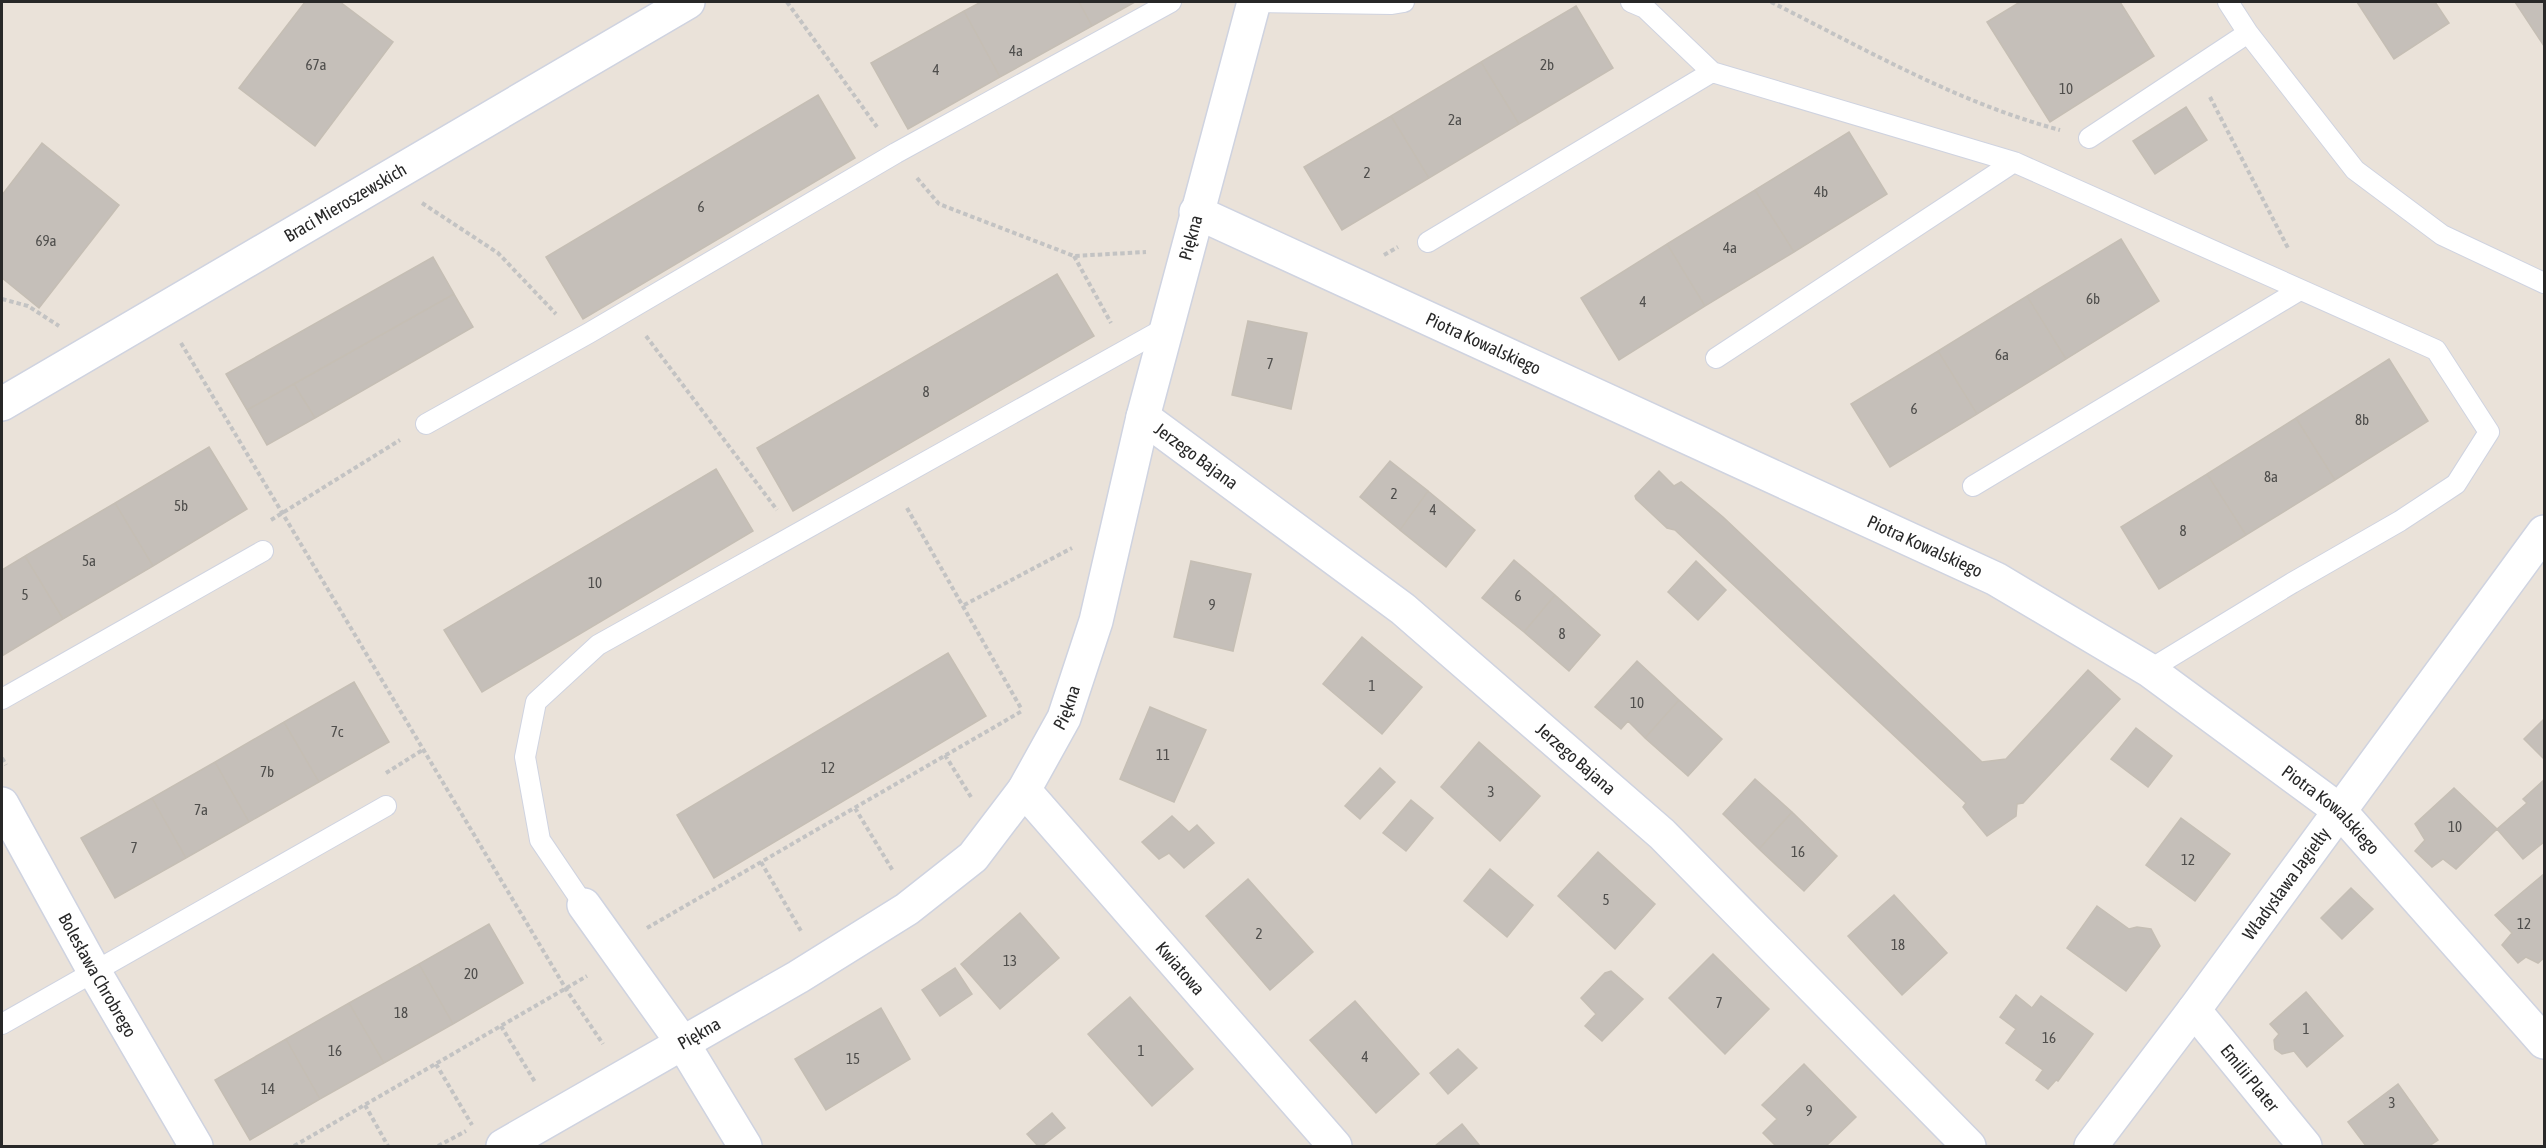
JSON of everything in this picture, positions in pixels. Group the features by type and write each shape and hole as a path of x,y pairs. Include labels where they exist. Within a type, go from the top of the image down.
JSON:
{"street":[{"name":"Braci Mieroszewskich","path":"2,404 688,2"},
{"name":"Piękna","path":"503,1146 798,977 907,909 973,856 1024,790 1064,718 1096,621 1143,417 1252,2"},
{"name":"Piotra Kowalskiego","path":"1196,212 1996,579 2149,670 2339,810 2544,1042"},
{"name":"Jerzego Bajana","path":"1143,417 1403,609 1662,834 1969,1146"},
{"name":"Władysława Jagiełły","path":"2091,1146 2194,1010 2544,532"},
{"name":"Kwiatowa","path":"1024,790 1335,1146"},
{"name":"Bolesława Chrobrego","path":"2,804 94,971 196,1146"},
{"path":"584,905 682,1042 745,1146"},
{"name":"Emilii Plater","path":"2194,1010 2305,1146"}],"lane":[{"path":"426,424 579,339 896,153 1171,2"},
{"path":"1252,2 1404,2"},
{"path":"1631,2 1645,8 1712,72 2014,162 2436,350 2489,432 2456,484 2400,521 2292,583 2149,670"},
{"path":"2228,2 2248,33 2355,170 2442,235 2544,283"},
{"path":"2089,138 2248,33"},
{"path":"1428,242 1712,72"},
{"path":"1716,358 2014,162"},
{"path":"1973,486 2300,290"},
{"path":"584,905 540,840 525,757 536,702 598,645 1167,327"},
{"path":"2,699 263,551"},
{"path":"2,1024 386,806"}],"path":[{"path":"787,2 896,153 939,204 1074,256 1151,252"},
{"path":"1771,2 1947,90 2028,122 2089,138"},
{"path":"2192,70 2206,90 2300,271 2300,290"},
{"path":"385,179 498,253 579,339"},
{"path":"2,299 28,306 62,328"},
{"path":"161,311 566,988 608,1052"},
{"path":"627,311 796,534"},
{"path":"264,525 426,424"},
{"path":"891,481 1023,711"},
{"path":"964,605 1078,545"},
{"path":"295,1146 566,988 618,952 761,862 1030,706"},
{"path":"945,755 974,803"},
{"path":"855,808 896,877"},
{"path":"761,862 804,937"},
{"path":"501,1026 540,1089"},
{"path":"436,1064 472,1127"},
{"path":"365,1105 388,1146"},
{"path":"438,1146 482,1122"}],"building":[{"path":"305,2 340,2 393,42 315,146 239,88"},
{"path":"981,2 1079,2 1092,26 1000,77 964,11"},
{"path":"1079,2 1135,2 1092,26"},
{"path":"2020,2 2120,2 2154,56 2050,122 1987,22"},
{"path":"2357,2 2435,2 2449,23 2394,59"},
{"path":"2515,2 2544,2 2544,46"},
{"path":"1576,6 1613,68 1519,124 1481,62"},
{"path":"964,11 1000,77 908,129 871,63"},
{"path":"1481,62 1519,124 1429,178 1391,116"},
{"path":"818,95 855,158 583,319 546,257"},
{"path":"2186,107 2207,140 2155,174 2133,141"},
{"path":"1391,116 1429,178 1342,230 1304,167"},
{"path":"1849,132 1887,194 1794,252 1755,190"},
{"path":"42,143 119,205 39,308 2,278 2,195"},
{"path":"1755,190 1794,252 1705,306 1667,244"},
{"path":"2121,239 2159,301 2066,359 2027,296"},
{"path":"1667,244 1705,306 1619,360 1581,298"},
{"path":"433,257 454,294 247,410 226,374"},
{"path":"1057,274 1094,336 793,511 757,448"},
{"path":"454,294 473,327 315,418 294,384"},
{"path":"2027,296 2066,359 1977,414 1938,351"},
{"path":"1248,321 1307,333 1291,409 1232,395"},
{"path":"1938,351 1977,414 1890,467 1851,404"},
{"path":"2389,359 2428,421 2335,480 2296,418"},
{"path":"294,384 315,418 267,445 247,410"},
{"path":"2296,418 2335,480 2246,535 2207,474"},
{"path":"209,447 247,509 153,566 115,503"},
{"path":"1390,461 1428,491 1400,530 1360,497"},
{"path":"716,469 753,531 482,692 444,630"},
{"path":"1659,471 1674,486 1681,482 1723,517 1982,762 2006,759 2088,670 2120,699 2023,803 2017,804 2016,816 1987,836 1963,807 1966,803 1675,530 1667,528 1636,499 1635,496"},
{"path":"2207,474 2246,535 2159,589 2121,527"},
{"path":"1428,491 1475,530 1446,567 1400,530"},
{"path":"115,503 153,566 63,619 25,556"},
{"path":"25,556 63,619 2,656 2,570"},
{"path":"1514,560 1555,595 1524,632 1482,598"},
{"path":"1191,561 1251,574 1233,651 1174,637"},
{"path":"1696,561 1726,590 1698,620 1668,592"},
{"path":"1555,595 1600,635 1569,671 1524,632"},
{"path":"1362,637 1422,687 1382,734 1323,684"},
{"path":"948,653 986,716 714,878 677,815"},
{"path":"1637,661 1679,700 1645,738 1628,721 1621,729 1595,707"},
{"path":"354,682 389,742 319,782 284,722"},
{"path":"1679,700 1722,739 1688,776 1645,738"},
{"path":"1150,707 1206,730 1174,802 1120,779"},
{"path":"2544,719 2544,759 2524,739"},
{"path":"284,722 319,782 249,822 215,762"},
{"path":"2136,728 2172,756 2148,787 2111,759"},
{"path":"1479,742 1540,796 1500,841 1441,787"},
{"path":"215,762 249,822 186,858 152,798"},
{"path":"1380,768 1395,782 1360,819 1345,806"},
{"path":"1755,779 1792,812 1759,849 1723,814"},
{"path":"2544,780 2544,842 2523,859 2497,829 2527,803 2523,799"},
{"path":"2454,788 2497,829 2456,869 2443,859 2432,867 2415,851 2425,840 2415,824"},
{"path":"152,798 186,858 115,898 81,838"},
{"path":"1411,800 1433,818 1406,851 1383,833"},
{"path":"1792,812 1837,856 1804,891 1759,849"},
{"path":"1172,816 1189,832 1197,825 1214,843 1184,868 1169,853 1159,859 1142,842"},
{"path":"2181,818 2230,854 2195,901 2146,865"},
{"path":"1598,852 1655,904 1615,949 1558,896"},
{"path":"1490,869 1533,905 1507,937 1464,901"},
{"path":"2544,874 2544,958 2538,963 2526,957 2518,963 2502,945 2512,933 2495,915"},
{"path":"1248,879 1313,952 1270,990 1206,916"},
{"path":"2351,888 2373,909 2342,939 2321,918"},
{"path":"1894,895 1947,953 1902,995 1848,936"},
{"path":"2097,906 2129,929 2137,927 2151,929 2160,946 2126,991 2067,948"},
{"path":"1020,913 1059,958 1000,1009 961,964"},
{"path":"489,924 523,983 453,1024 419,964"},
{"path":"1713,954 1769,1009 1725,1054 1669,998"},
{"path":"419,964 453,1024 384,1063 349,1003"},
{"path":"955,968 972,994 940,1016 922,990"},
{"path":"1611,971 1643,999 1602,1041 1585,1026 1596,1014 1581,998 1605,973"},
{"path":"2306,992 2343,1036 2307,1067 2294,1051 2282,1054 2275,1049 2274,1040 2279,1034 2270,1024"},
{"path":"2016,995 2032,1008 2041,996 2093,1034 2058,1081 2056,1080 2048,1089 2036,1080 2043,1070 2006,1043 2016,1029 2000,1017"},
{"path":"1130,997 1193,1069 1152,1106 1088,1034"},
{"path":"1355,1001 1419,1074 1376,1113 1310,1040"},
{"path":"349,1003 384,1063 320,1099 286,1039"},
{"path":"881,1008 910,1059 826,1110 795,1059"},
{"path":"286,1039 320,1099 250,1140 215,1080"},
{"path":"1458,1049 1477,1068 1448,1094 1430,1073"},
{"path":"1804,1064 1856,1117 1826,1146 1776,1146 1763,1133 1777,1119 1762,1105"},
{"path":"2398,1084 2438,1140 2429,1146 2366,1146 2348,1122"},
{"path":"1052,1113 1065,1128 1042,1146 1038,1146 1027,1134"},
{"path":"1462,1124 1480,1146 1435,1146"}]}
